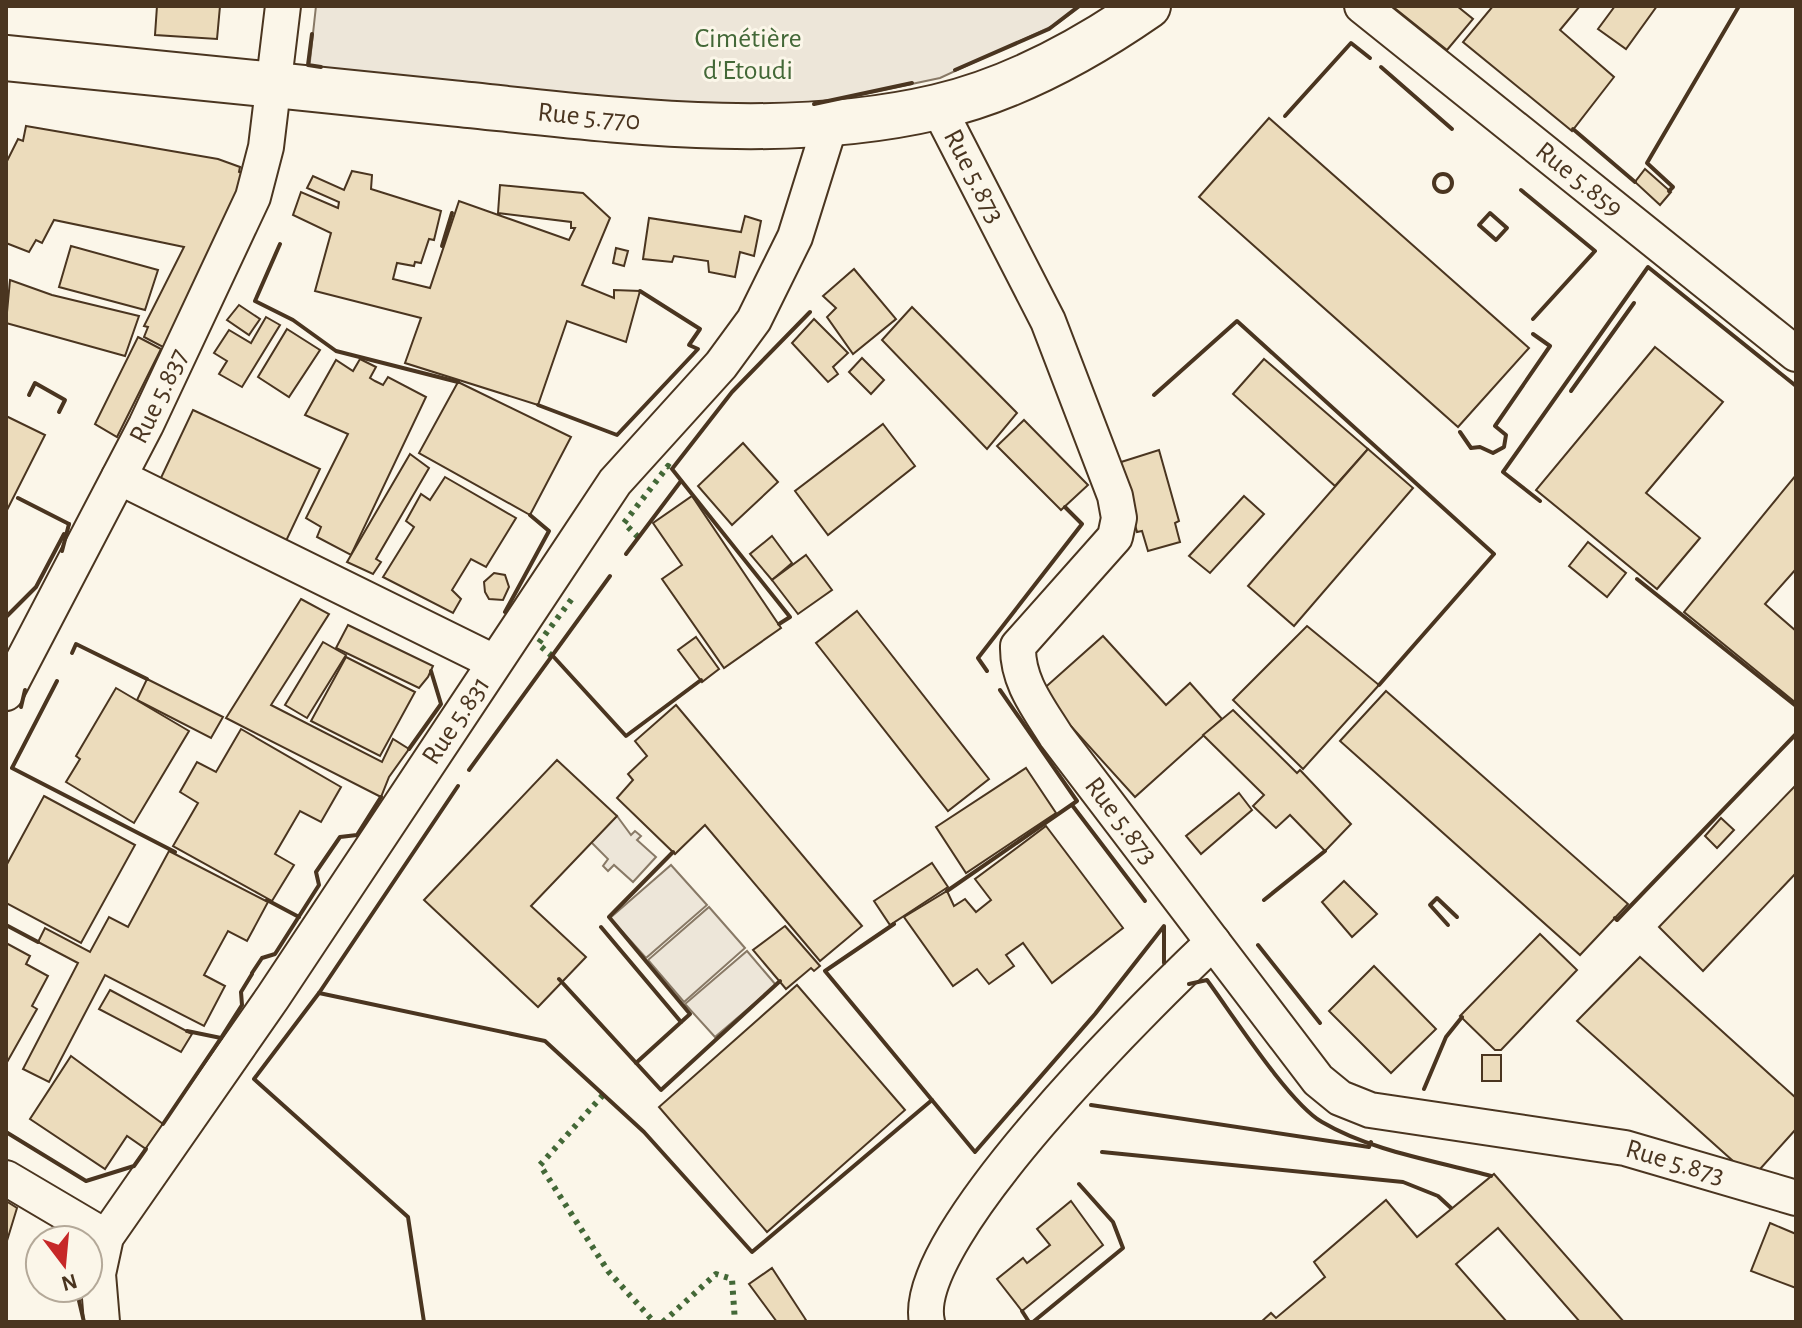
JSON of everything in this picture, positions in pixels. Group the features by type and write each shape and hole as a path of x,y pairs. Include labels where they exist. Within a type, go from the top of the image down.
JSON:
{"main road":[{"name":"Rue 5.770","path":"6,58 570,115 704,123 830,125 938,107 994,89 1047,64 1148,6"}],"street":[{"name":"Rue 5.837","path":"6,693 119,477 253,197 266,147 283,6"},
{"name":"Rue 5.859","path":"1362,6 1796,354"},
{"name":"Rue 5.873","path":"938,107 1048,321 1115,496 1119,518 1115,537 1018,646 1018,665 1026,687 1056,736 1318,1080 1340,1098 1370,1110 1625,1148 1796,1198"},
{"name":"Rue 5.831","path":"102,1322 98,1274 106,1237 273,997 615,482 721,365 754,320 795,237 830,125"},
{"path":"119,477 494,662"},
{"path":"927,1322 924,1311 928,1284 948,1244 1029,1135 1136,1015 1213,942"},
{"path":"6,1178 106,1237"}],"green space":[{"name":"Cimétière d'Etoudi","path":"316,6 1081,6 1057,24 940,78 812,105 520,99 309,70"},
{"path":"617,816 631,835 635,831 641,836 637,840 656,857 633,882 614,865 608,871 603,866 608,859 590,841"},
{"path":"671,865 707,905 646,958 610,918"},
{"path":"709,907 745,948 684,1002 648,960"},
{"path":"747,951 776,985 715,1037 685,1004"}],"building":[{"path":"157,6 220,6 217,39 155,35"},
{"path":"1392,6 1457,6 1473,19 1447,50"},
{"path":"1493,6 1580,6 1560,30 1614,77 1572,131 1463,42"},
{"path":"1615,6 1657,6 1626,49 1598,29"},
{"path":"1269,118 1529,348 1458,427 1199,197"},
{"path":"26,126 218,159 240,167 239,172 251,177 225,243 163,347 144,337 148,327 144,326 184,247 54,220 42,243 36,240 29,252 6,243 6,163 18,139 23,141"},
{"path":"1645,169 1671,192 1660,205 1635,182"},
{"path":"352,171 372,175 371,189 441,211 434,240 429,239 421,263 415,262 414,266 397,263 393,279 430,288 459,201 569,240 575,228 571,228 571,222 498,213 500,185 583,193 610,218 582,285 614,298 614,290 640,291 626,342 567,321 538,405 405,363 421,318 315,291 331,233 293,215 301,192 338,208 339,202 307,188 313,176 344,190"},
{"path":"745,216 761,221 754,256 740,252 735,277 709,272 708,261 674,256 672,262 643,259 649,218 741,232"},
{"path":"71,246 158,270 145,310 59,287"},
{"path":"616,248 628,251 624,266 613,263"},
{"path":"854,269 896,319 853,354 827,317 836,308 823,296"},
{"path":"10,280 52,295 139,316 125,356 6,323"},
{"path":"239,305 260,319 249,335 227,320"},
{"path":"912,307 1017,413 987,449 882,340"},
{"path":"266,317 280,325 242,387 219,374 227,361 214,353 229,330 251,343"},
{"path":"814,319 848,353 833,367 838,374 828,382 792,343"},
{"path":"287,329 320,350 289,397 258,377"},
{"path":"138,337 161,349 117,437 95,424"},
{"path":"1655,347 1723,402 1646,493 1700,538 1657,589 1536,490"},
{"path":"862,358 884,380 871,394 849,372"},
{"path":"360,359 376,367 370,378 375,381 383,385 388,377 426,397 351,555 317,537 321,527 306,518 348,434 305,415 336,360 353,371"},
{"path":"1264,359 1368,449 1335,486 1233,394"},
{"path":"458,382 571,437 530,515 419,453"},
{"path":"193,410 320,469 286,541 159,482"},
{"path":"6,416 45,435 6,512"},
{"path":"1024,420 1088,485 1061,510 997,446"},
{"path":"883,424 915,466 828,535 795,491"},
{"path":"743,443 778,482 732,525 698,486"},
{"path":"1368,449 1413,488 1294,626 1248,586"},
{"path":"1159,450 1179,521 1175,523 1180,542 1148,551 1142,531 1137,532 1118,463"},
{"path":"410,454 429,468 376,559 381,562 373,574 347,562"},
{"path":"1796,475 1796,569 1765,604 1796,631 1796,703 1684,612"},
{"path":"445,477 516,518 486,567 471,559 452,590 461,599 453,613 383,577 414,527 406,521 421,494 430,500"},
{"path":"692,496 781,628 724,668 662,579 682,565 653,523"},
{"path":"1244,496 1264,514 1210,573 1189,556"},
{"path":"772,536 792,563 772,580 750,554"},
{"path":"1588,542 1626,573 1607,597 1569,566"},
{"path":"806,555 832,590 798,614 772,580"},
{"path":"494,573 505,575 509,587 503,600 489,599 485,592 484,582"},
{"path":"301,599 329,614 271,705 382,762 393,739 409,749 389,777 381,797 226,718"},
{"path":"857,611 989,779 948,811 816,643"},
{"path":"348,625 433,666 428,677 419,688 336,648"},
{"path":"1307,626 1379,685 1303,769 1233,700"},
{"path":"1103,636 1166,705 1190,683 1222,719 1135,797 1040,692"},
{"path":"696,637 719,669 702,682 678,650"},
{"path":"323,642 346,655 307,718 285,705"},
{"path":"346,657 415,692 380,756 311,721"},
{"path":"147,679 223,717 211,738 137,700"},
{"path":"116,688 189,731 134,823 66,782 80,759 76,756"},
{"path":"1386,691 1628,904 1580,955 1340,741"},
{"path":"676,705 862,926 820,961 705,825 675,854 617,798 633,780 628,774 647,756 635,741"},
{"path":"1233,710 1297,773 1300,770 1351,824 1325,851 1290,815 1276,828 1253,806 1264,795 1203,735"},
{"path":"241,729 341,787 321,822 300,811 275,854 294,865 272,901 173,846 198,803 180,792 197,762 216,772"},
{"path":"557,760 617,816 531,906 586,957 538,1007 424,900"},
{"path":"1026,768 1056,813 966,873 936,827"},
{"path":"1796,785 1796,873 1703,971 1659,927"},
{"path":"1239,793 1252,810 1201,854 1186,836"},
{"path":"44,796 135,845 81,943 6,903 6,866"},
{"path":"1721,818 1734,830 1717,848 1705,836"},
{"path":"1046,826 1123,928 1052,983 1023,943 1006,955 1014,966 989,984 977,969 953,986 904,917 947,891 954,906 965,899 976,912 991,900 975,879"},
{"path":"169,851 268,902 247,941 228,931 204,975 225,986 204,1026 105,975 49,1082 23,1069 78,963 38,942 45,928 90,952 109,917 128,927"},
{"path":"932,863 948,887 890,925 874,901"},
{"path":"1344,881 1377,914 1352,937 1322,902"},
{"path":"785,926 820,966 814,971 811,968 786,989 753,950"},
{"path":"1540,934 1577,970 1501,1050 1495,1050 1460,1016"},
{"path":"6,943 30,956 26,964 48,976 32,1006 37,1009 6,1064"},
{"path":"1640,957 1796,1098 1796,1129 1752,1178 1577,1021"},
{"path":"1374,966 1436,1029 1391,1073 1329,1011"},
{"path":"797,985 905,1110 767,1232 659,1107"},
{"path":"110,990 192,1034 181,1052 99,1009"},
{"path":"1482,1055 1501,1055 1501,1081 1482,1081"},
{"path":"71,1056 163,1124 146,1149 127,1136 105,1169 30,1119"},
{"path":"1494,1174 1624,1322 1580,1322 1498,1228 1456,1264 1507,1322 1261,1322 1271,1313 1276,1318 1325,1277 1314,1262 1386,1200 1417,1237"},
{"path":"6,1201 17,1208 6,1244"},
{"path":"1071,1201 1103,1245 1022,1311 997,1279 1023,1258 1027,1263 1050,1245 1037,1229"},
{"path":"1770,1223 1796,1234 1796,1288 1751,1271"},
{"path":"772,1268 806,1320 777,1322 749,1284"}],"hedge":[{"path":"638,537 624,523 668,466 672,469"},
{"path":"552,656 538,644 574,596"},
{"path":"603,1095 540,1165 608,1271 654,1322"},
{"path":"663,1322 716,1274 732,1279 735,1322"}],"wall":[{"path":"955,70 1049,29 1079,6"},
{"path":"1669,191 1673,187 1647,163 1739,6"},
{"path":"312,34 308,65 321,67"},
{"path":"1285,116 1351,43 1370,58"},
{"path":"1381,67 1452,129"},
{"path":"814,104 912,83"},
{"path":"1573,129 1635,182"},
{"path":"1439,174 1447,174 1452,183 1450,190 1439,192 1434,187 1434,179 1439,174"},
{"path":"1521,190 1595,251 1533,319"},
{"path":"442,246 452,213"},
{"path":"1490,213 1507,228 1496,240 1479,225 1490,213"},
{"path":"280,244 255,301 293,320 336,351 458,382"},
{"path":"1540,501 1503,472 1648,267 1796,386"},
{"path":"538,405 617,435 698,349 689,345 700,329 640,291"},
{"path":"1571,391 1634,303"},
{"path":"779,624 790,617 672,469 732,392 810,312"},
{"path":"1154,395 1237,321 1494,554 1379,685"},
{"path":"1460,432 1471,448 1480,447 1493,453 1504,447 1506,435 1495,426 1550,346 1533,334"},
{"path":"29,395 35,383 65,400 59,412"},
{"path":"626,554 681,481"},
{"path":"18,498 69,524"},
{"path":"987,671 978,658 1082,524 1065,507"},
{"path":"505,612 549,531 530,515"},
{"path":"62,551 69,524"},
{"path":"6,617 36,587 64,534"},
{"path":"469,770 610,576"},
{"path":"1637,579 1796,706"},
{"path":"72,653 76,644 147,679"},
{"path":"552,655 626,736 701,680"},
{"path":"409,749 441,704 431,671"},
{"path":"57,681 12,768 175,852"},
{"path":"21,707 25,690"},
{"path":"947,891 1077,801 1000,690"},
{"path":"1615,918 1617,920 1796,734"},
{"path":"424,1322 408,1217 254,1079 319,993 458,786"},
{"path":"252,973 262,958 275,954 319,885 316,872 340,837 357,835 381,797"},
{"path":"1072,805 1145,901"},
{"path":"1264,900 1325,851"},
{"path":"636,1063 690,1014 609,917 673,852"},
{"path":"1448,925 1430,905 1437,898 1457,917"},
{"path":"267,900 299,917"},
{"path":"894,924 825,971 975,1152 1095,1014 1164,926 1164,963"},
{"path":"6,925 38,942"},
{"path":"601,927 681,1022"},
{"path":"1258,945 1320,1023"},
{"path":"187,1031 221,1038 242,1005 241,992 252,974"},
{"path":"559,979 661,1090 780,981"},
{"path":"1189,984 1207,980 1278,1078 1322,1122 1361,1141 1491,1176"},
{"path":"319,993 545,1041 644,1132 752,1252 932,1100"},
{"path":"1424,1089 1446,1037 1462,1017"},
{"path":"163,1124 221,1038"},
{"path":"1091,1105 1369,1147 1371,1142"},
{"path":"6,1132 86,1181 134,1166 146,1149"},
{"path":"1102,1152 1403,1182 1438,1196 1451,1208"},
{"path":"1033,1322 1123,1248 1113,1222 1079,1184"},
{"path":"80,1304 84,1322"},
{"path":"1022,1311 1029,1322"}]}
